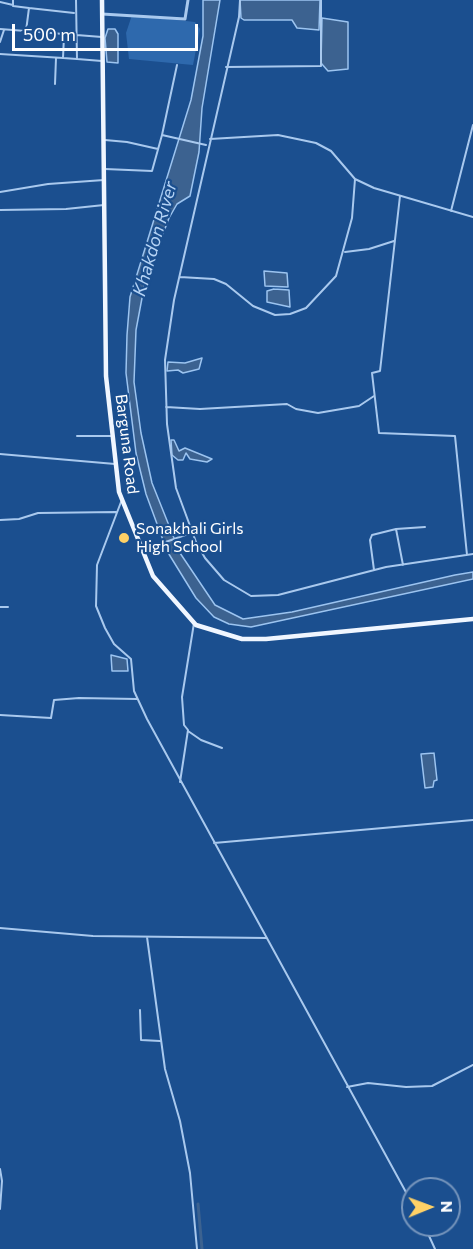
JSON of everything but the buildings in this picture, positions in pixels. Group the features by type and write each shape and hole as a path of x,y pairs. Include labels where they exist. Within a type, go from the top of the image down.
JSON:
{"main road":[{"name":"Barguna Road","path":"102,0 106,376 121,502 153,576 194,623 202,628 242,639 266,639 473,619"}],"street":[{"path":"13,0 13,5"},
{"path":"76,0 77,59"},
{"path":"102,14 185,19 188,0"},
{"path":"240,0 239,17 208,145 165,360 166,407 176,488 193,533 205,558 216,572 239,591 251,596 278,595 374,570 473,554"},
{"path":"226,67 321,66 321,0"},
{"path":"0,2 75,13"},
{"path":"26,32 29,8"},
{"path":"0,42 2,30 75,37 102,37"},
{"path":"63,58 64,36"},
{"path":"0,54 102,61"},
{"path":"55,84 56,58"},
{"path":"104,169 152,171 177,65"},
{"path":"451,211 473,125"},
{"path":"162,135 208,145"},
{"path":"210,139 278,135 300,138 327,148 355,179 400,196 473,217"},
{"path":"104,140 158,148"},
{"path":"180,277 214,279 226,284 253,306 266,312 290,314 306,308 336,276 352,218 355,179"},
{"path":"0,192 48,184 104,180"},
{"path":"400,196 380,370 372,373 379,433 454,436 467,555"},
{"path":"0,210 66,209 104,205"},
{"path":"344,252 363,251 394,242"},
{"path":"166,407 200,409 287,404 296,409 318,413 359,406 374,396"},
{"path":"77,436 112,436"},
{"path":"0,454 115,464"},
{"path":"121,502 97,565 96,606 114,644 131,659 137,699 180,782 401,1184"},
{"path":"0,520 19,519 38,513 101,510 117,513"},
{"path":"374,570 370,540 372,535 396,529 425,527"},
{"path":"396,529 403,565"},
{"path":"141,551 193,533"},
{"path":"0,607 8,607"},
{"path":"194,623 182,697 184,725 188,731 201,740 222,748"},
{"path":"0,716 51,718 54,700 137,699"},
{"path":"180,782 188,731"},
{"path":"214,843 473,820"},
{"path":"0,928 51,934 267,938"},
{"path":"147,937 160,1041 190,1173 197,1249"},
{"path":"140,1010 141,1040 160,1041"},
{"path":"346,1087 368,1083 406,1087 432,1086 473,1065"},
{"path":"0,1169 2,1181 0,1209"}],"shaded area":[{"path":"132,15 195,22 200,29 193,65 129,59 126,33"}],"water":[{"name":"Khakdon River","path":"203,0 220,0 202,108 199,152 190,196 177,204 169,218 145,282 136,330 134,382 141,433 152,483 180,553 215,605 243,619 292,612 455,575 473,572 473,579 251,627 229,624 214,617 196,598 167,551 146,494 136,453 126,373 127,335 130,297 191,100 203,36"},
{"path":"240,0 320,0 319,30 297,28 292,20 244,20 241,18"},
{"path":"322,18 348,22 348,69 328,71 321,63"},
{"path":"108,29 115,29 118,34 118,63 107,62 105,38"},
{"path":"264,271 287,273 288,287 265,286"},
{"path":"289,290 290,307 267,302 267,291"},
{"path":"202,358 199,369 183,373 178,370 167,371 168,362 185,363"},
{"path":"171,440 174,440 179,451 185,448 212,459 207,462 190,459 186,453 183,460 178,460 172,455"},
{"path":"111,655 127,659 128,671 112,671"},
{"path":"434,753 437,780 434,781 433,787 425,788 421,754"}],"waterway":[{"path":"198,1204 202,1249"}],"place":[{"name":"Sonakhali Girls High School","path":"124,538"}]}
